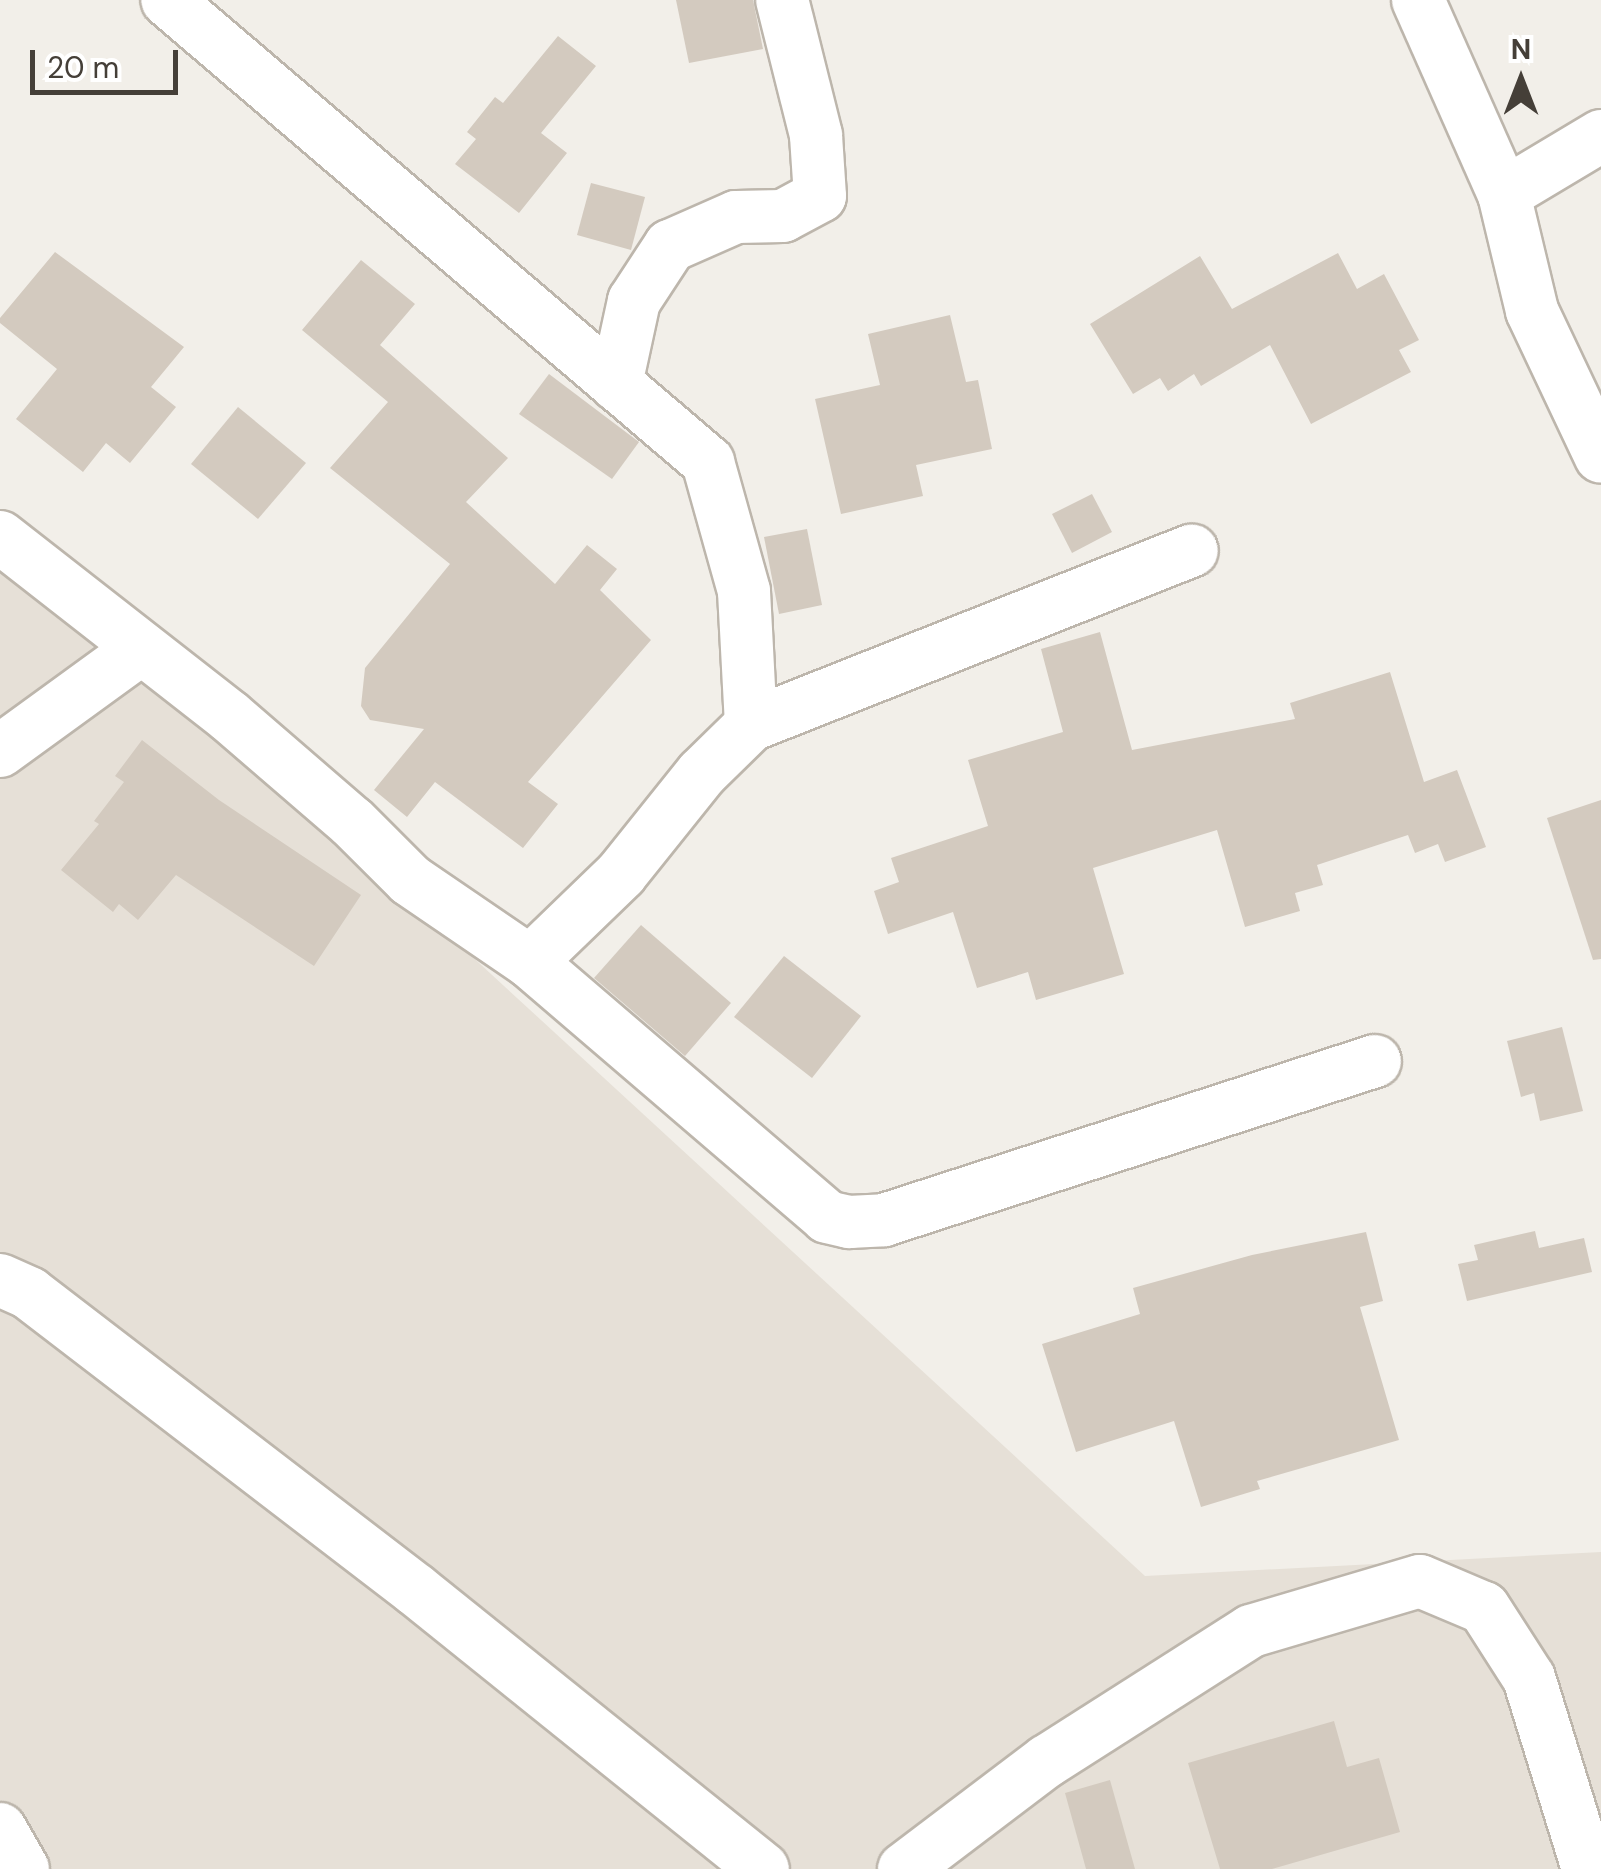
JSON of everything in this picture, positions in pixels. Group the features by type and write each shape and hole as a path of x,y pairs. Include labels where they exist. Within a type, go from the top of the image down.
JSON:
{"street":[{"path":"168,0 708,462 744,590 751,725"},
{"path":"616,384 634,301 670,246 736,217 783,216 820,196 816,135 782,0"},
{"path":"1418,0 1504,194 1532,311 1601,457"},
{"path":"1504,194 1601,136"},
{"path":"0,538 230,716 352,822 410,880 530,962 826,1217 849,1222 884,1220 1374,1060"},
{"path":"530,962 622,874 702,773 751,725 1192,550"},
{"path":"0,750 142,648"},
{"path":"0,1280 45,1305 416,1590 748,1864"},
{"path":"904,1869 1047,1761 1251,1630 1420,1582 1484,1608 1529,1678 1588,1869"},
{"path":"0,1829 23,1869"}],"shaded area":[{"path":"0,522 1145,1576 1601,1552 1601,1869 0,1869"}],"building":[{"path":"676,0 753,0 763,49 689,63"},
{"path":"558,36 596,66 541,133 567,153 519,213 455,164 476,139 467,132 495,97 503,103"},
{"path":"591,183 645,197 631,250 577,235"},
{"path":"55,252 184,347 151,387 176,407 130,463 106,443 83,472 16,419 57,369 0,323 0,318"},
{"path":"1338,253 1357,289 1384,274 1419,340 1399,350 1411,372 1311,424 1270,345 1201,386 1194,374 1168,391 1160,378 1133,394 1090,324 1200,256 1232,309"},
{"path":"361,260 415,304 380,345 508,458 466,502 555,584 587,545 617,569 600,590 651,640 528,782 558,804 523,848 435,782 407,817 374,790 424,729 370,720 361,706 365,668 450,564 330,468 388,402 302,330"},
{"path":"950,315 966,382 978,380 992,449 916,465 923,496 841,514 815,399 880,385 868,334"},
{"path":"549,374 639,442 612,479 519,414"},
{"path":"238,407 306,463 258,519 191,464"},
{"path":"1092,494 1112,532 1072,553 1052,514"},
{"path":"807,529 822,605 779,614 764,537"},
{"path":"1100,632 1132,750 1295,719 1290,703 1390,672 1424,782 1457,770 1486,847 1445,862 1438,844 1415,853 1408,835 1317,865 1323,885 1295,893 1300,911 1245,927 1217,830 1093,868 1124,974 1036,1000 1028,972 977,988 953,912 888,934 874,891 899,882 891,858 988,826 968,760 1063,732 1041,649"},
{"path":"142,740 219,800 361,895 314,966 176,875 138,920 119,904 113,912 61,870 99,824 94,821 124,782 115,776"},
{"path":"1601,800 1601,959 1593,960 1547,818"},
{"path":"641,925 731,1003 685,1056 594,978"},
{"path":"784,956 861,1016 812,1078 734,1017"},
{"path":"1562,1027 1583,1111 1540,1121 1534,1093 1521,1097 1507,1041"},
{"path":"1535,1231 1539,1248 1584,1238 1592,1272 1467,1301 1458,1264 1478,1260 1474,1245"},
{"path":"1366,1232 1383,1301 1360,1307 1399,1440 1257,1481 1260,1489 1201,1507 1174,1421 1076,1452 1042,1344 1140,1314 1133,1288 1252,1255"},
{"path":"1334,1721 1347,1767 1379,1758 1400,1832 1272,1869 1220,1869 1188,1763"},
{"path":"1110,1780 1135,1869 1086,1869 1065,1793"}]}
